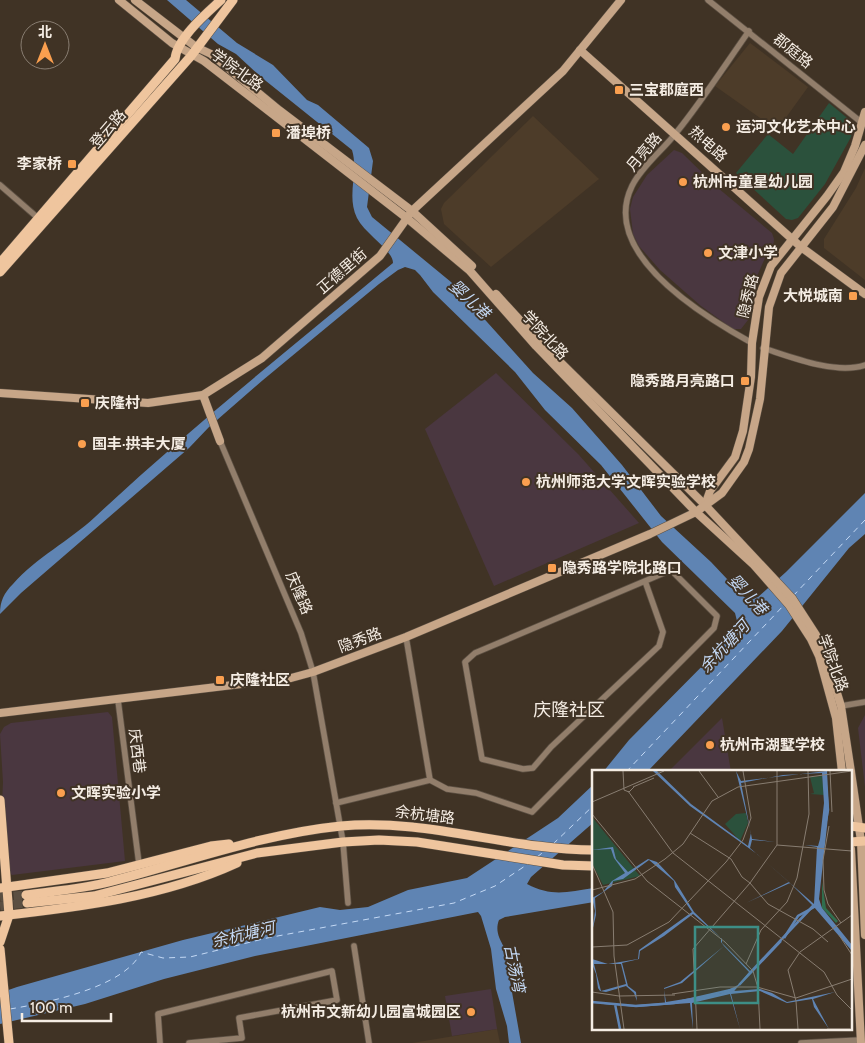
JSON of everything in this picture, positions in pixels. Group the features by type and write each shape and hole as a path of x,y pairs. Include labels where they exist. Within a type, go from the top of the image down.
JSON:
{"main road":[{"name":"学院北路","path":"119,0 191,56 204,61 352,171 372,181 409,218 480,281 536,346 696,512 756,563 792,598 825,654 841,706 851,770"},
{"name":"学院北路","path":"135,0 186,38 196,48 211,54 352,171 371,190 478,272 539,341 704,505 756,563"},
{"name":"登云路","path":"0,263 175,59 179,47 197,23 210,8 221,0"},
{"name":"登云路","path":"0,272 191,56 233,0"},
{"name":"正德里街","path":"0,392 148,403 203,395 262,358 380,256 409,218 563,71 621,0"},
{"name":"热电路","path":"580,50 676,133 801,247 865,294"},
{"name":"隐秀路","path":"704,505 710,491 735,457 743,431 752,377 752,343 759,297 771,266 844,172 856,146 865,112"},
{"name":"隐秀路","path":"0,713 290,678 313,672 406,638 650,534 696,512 722,493 734,478 746,455 760,399 763,348 769,307 781,272 832,207 865,146"},
{"name":"庆隆路","path":"203,395 220,441"},
{"name":"学院北路","path":"814,637 836,718 842,770"},
{"name":"学院北路","path":"852,779 863,841 865,935"},
{"path":"0,800 4,915 0,942"},
{"name":"余杭塘路","path":"592,850 575,850 502,841 405,826 340,826 254,842 107,882 27,899 94,896 257,853 343,842 379,840 417,842 563,865 592,866"},
{"name":"余杭塘路","path":"3,888 71,880 211,846 254,842"},
{"name":"余杭塘路","path":"4,915 92,905 152,891 215,873 257,853"},
{"path":"852,856 861,1042"},
{"path":"0,949 9,1043"}],"street":[{"name":"郡庭路","path":"708,0 861,122"},
{"name":"月亮路","path":"749,31 676,133 632,186 626,208 631,241 639,255 665,282 723,327 752,343"},
{"path":"0,185 38,218"},
{"path":"763,348 813,363 839,367 865,365"},
{"name":"庆隆路","path":"220,441 301,633 313,672 343,842 348,903"},
{"path":"336,802 430,780 447,789 476,793 532,812 714,628 717,616 671,570 645,581 475,653 465,662 482,759 523,769 533,768 551,746 658,646 663,632 645,581"},
{"path":"406,638 430,780"},
{"name":"庆西巷","path":"118,700 139,864"},
{"path":"841,706 865,702"},
{"path":"354,946 369,1043"},
{"path":"160,1043 158,1014 332,971 336,1000 239,1018 243,1040 189,1043"},
{"path":"801,1043 861,1042"}],"shaded area":[{"path":"750,43 808,87 777,130 715,86"},
{"path":"533,116 599,179 491,267 444,224 441,209 444,203"},
{"name":"文津小学","path":"674,150 682,153 718,188 772,233 774,239 773,250 765,258 754,283 748,320 741,329 733,329 701,306 660,270 639,246 633,234 630,209 633,197 647,175"},
{"path":"865,168 865,280 824,248 824,239 856,188"},
{"name":"杭州师范大学文晖实验学校","path":"496,373 579,455 639,523 494,586 425,429"},
{"name":"文晖实验小学","path":"108,712 112,717 125,861 12,875 7,870 2,804 3,782 0,734 4,727 11,723"},
{"path":"865,715 865,787 858,728"},
{"name":"杭州市湖墅学校","path":"722,718 731,770 670,770"},
{"name":"杭州市文新幼儿园富城园区","path":"491,989 497,1029 452,1036 445,996"},
{"path":"497,1029 500,1043 412,1043"}],"green space":[{"path":"829,103 851,121 853,129 851,137 825,184 798,218 786,219 736,173 768,134 793,154"}],"water":[{"name":"余杭塘河","path":"167,0 186,0 237,43 273,65 307,100 318,105 369,148 373,161 367,207 372,217 451,282 533,373 572,408 622,465 661,516 711,562 744,597 751,600 758,597 786,572 865,493 865,534 849,548 782,631 649,770 605,770 629,740 726,642 737,621 735,613 662,542 601,465 545,410 515,372 433,292 415,270 405,267 379,284 263,380 209,427 189,448 21,593 0,614 5,594 22,574 85,526 205,419 393,263 392,258 384,247 366,230 357,218 352,192 354,159 352,150 261,77 236,54 218,44"},
{"name":"余杭塘河","path":"592,786 592,824 531,877 527,884 552,892 592,888 592,902 505,917 499,920 498,934 504,947 521,1043 509,1043 507,1026 496,989 491,949 481,916 478,912 255,956 164,979 85,1004 0,1024 0,993 183,940 320,907 340,910 368,907 408,890 467,878 558,818"}],"ferry route":[{"path":"793,596 865,520"},
{"path":"628,770 785,604"},
{"path":"553,844 592,807"},
{"path":"537,857 546,850"},
{"path":"10,1009 63,998 102,984 119,975 133,964 141,952 163,958 190,957 267,938 454,903 495,886 528,864"}],"tunnel":[{"path":"0,897 26,895"},
{"path":"0,906 27,903"}],"place":[{"name":"三宝郡庭西","path":"619,90"},
{"name":"运河文化艺术中心","path":"726,127"},
{"name":"潘埠桥","path":"276,133"},
{"name":"李家桥","path":"72,164"},
{"name":"杭州市童星幼儿园","path":"683,182"},
{"name":"文津小学","path":"708,253"},
{"name":"大悦城南","path":"853,296"},
{"name":"隐秀路月亮路口","path":"745,381"},
{"name":"庆隆村","path":"85,403"},
{"name":"国丰·拱丰大厦","path":"82,444"},
{"name":"杭州师范大学文晖实验学校","path":"526,482"},
{"name":"隐秀路学院北路口","path":"552,568"},
{"name":"庆隆社区","path":"220,680"},
{"name":"杭州市湖墅学校","path":"710,745"},
{"name":"文晖实验小学","path":"61,793"},
{"name":"杭州市文新幼儿园富城园区","path":"471,1012"}],"district":[{"name":"庆隆社区","path":"569,710"}],"water label":[{"name":"婴儿港","path":"470,299"},
{"name":"婴儿港","path":"748,594"},
{"name":"古荡湾","path":"515,968"}]}
